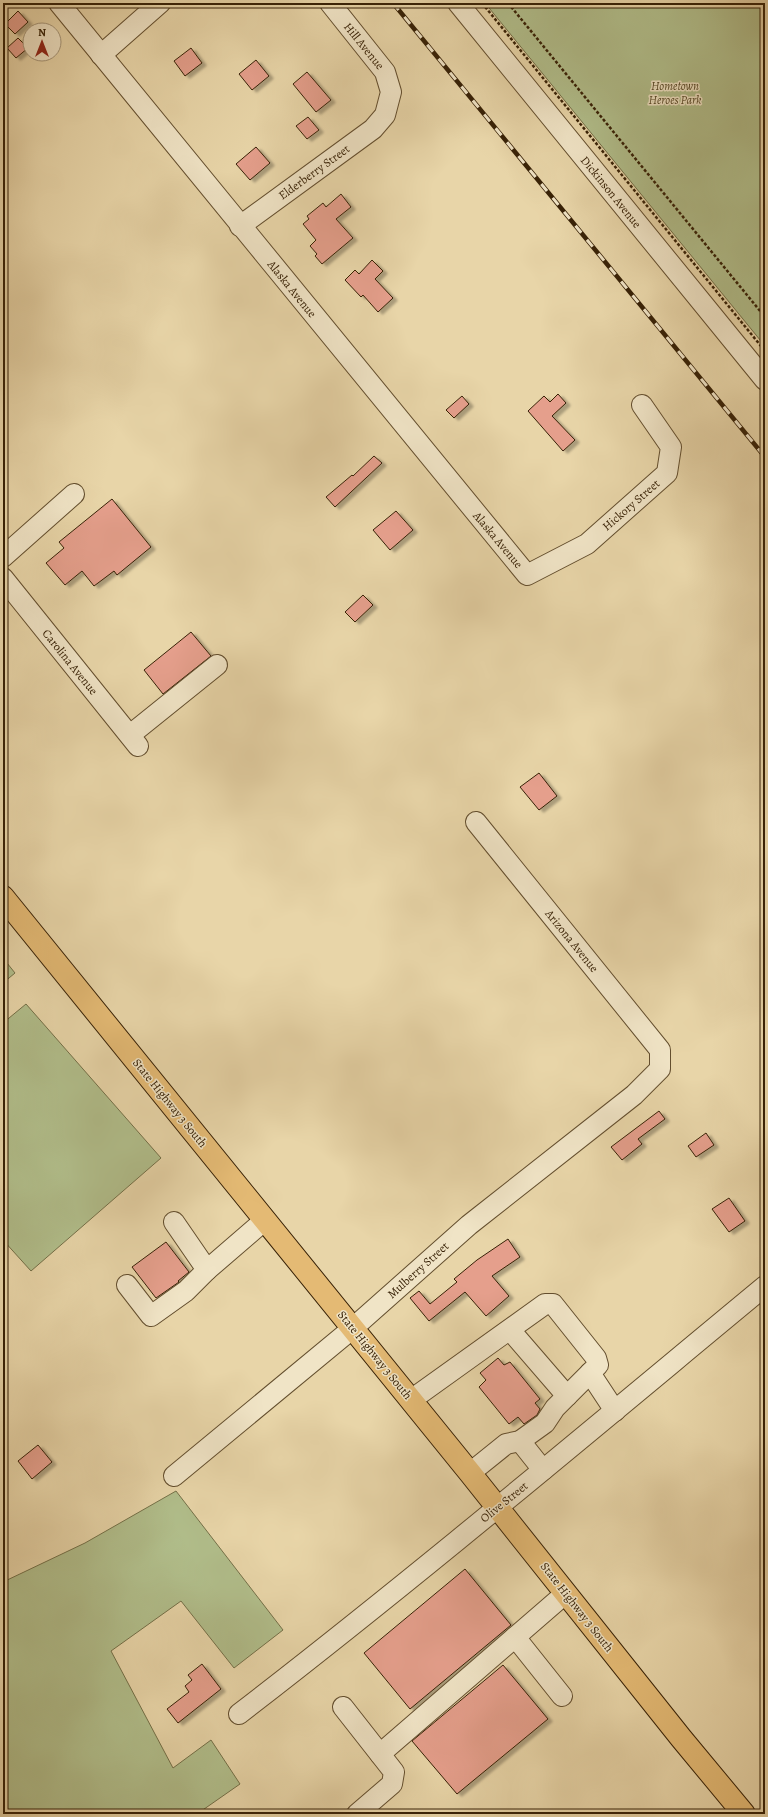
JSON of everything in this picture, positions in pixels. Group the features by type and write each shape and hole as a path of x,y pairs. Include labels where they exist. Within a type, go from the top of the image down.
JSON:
{"main road":[{"name":"State Highway 3 South","path":"3,897 498,1507 681,1738 744,1814"}],"street":[{"name":"Alaska Avenue","path":"58,3 527,575"},
{"path":"101,54 160,3"},
{"name":"Hill Avenue","path":"330,3 385,72 391,92 385,115"},
{"name":"Dickinson Avenue","path":"458,3 765,380"},
{"name":"Elderberry Street","path":"240,226 373,129 385,115"},
{"name":"Hickory Street","path":"527,575 587,544 667,473 672,447 642,405"},
{"path":"3,557 74,494"},
{"name":"Carolina Avenue","path":"3,578 134,740 217,665"},
{"name":"Arizona Avenue","path":"476,822 660,1050 660,1064"},
{"name":"Mulberry Street","path":"174,1476 353,1328 469,1225 634,1095 660,1069 660,1064"},
{"path":"127,1286 151,1316 186,1291 207,1270 265,1220"},
{"path":"174,1222 207,1270"},
{"name":"Olive Street","path":"240,1714 322,1650 498,1507 765,1286"},
{"path":"411,1400 545,1304 552,1304 596,1358 598,1365 555,1408 545,1423 520,1441 506,1444 470,1473"},
{"path":"510,1330 567,1396"},
{"path":"590,1373 615,1411"},
{"path":"520,1441 543,1470"},
{"path":"380,1754 566,1593"},
{"path":"515,1637 562,1696"},
{"path":"343,1707 394,1772 392,1784 357,1814"}],"path":[{"path":"482,3 765,351"},
{"path":"508,3 765,317"}],"green space":[{"name":"Hometown Heroes Park","path":"485,3 765,3 765,346"},
{"path":"3,958 15,973 3,983"},
{"path":"26,1004 161,1158 31,1271 3,1240 3,1023"},
{"path":"176,1491 283,1630 234,1668 181,1601 111,1651 173,1768 211,1740 240,1784 197,1814 3,1814 3,1582 85,1543"}],"building":[{"path":"18,11 28,22 22,22 22,28 15,34 5,24"},
{"path":"18,38 22,42 22,53 16,58 7,48"},
{"path":"191,48 202,63 185,76 174,61"},
{"path":"256,60 269,76 252,90 239,74"},
{"path":"307,72 331,100 316,112 293,84"},
{"path":"308,117 319,130 307,139 296,126"},
{"path":"256,147 270,163 250,180 236,164"},
{"path":"341,194 351,207 336,219 353,238 322,264 315,256 317,254 310,246 316,240 303,224 309,219 307,216 323,203 326,207"},
{"path":"372,260 383,271 375,279 393,298 378,312 363,295 361,297 345,280 355,270 359,274"},
{"path":"558,394 566,403 552,416 575,440 563,451 528,411 544,396 550,402"},
{"path":"462,396 469,404 454,418 446,410"},
{"path":"374,456 382,463 335,507 326,497 352,475 353,476"},
{"path":"112,499 151,547 117,575 114,571 94,586 82,571 65,585 46,563 64,548 59,542"},
{"path":"396,511 413,530 390,550 373,530"},
{"path":"363,595 373,605 355,622 345,612"},
{"path":"191,632 211,656 163,694 144,670"},
{"path":"539,773 557,796 539,810 520,787"},
{"path":"659,1111 665,1119 638,1139 642,1144 622,1160 611,1147"},
{"path":"706,1133 714,1145 696,1157 688,1146"},
{"path":"729,1198 745,1221 729,1232 712,1209"},
{"path":"508,1239 520,1257 492,1276 509,1296 486,1316 465,1292 429,1321 410,1298 419,1291 430,1304 457,1282 454,1279 477,1260"},
{"path":"166,1242 189,1272 178,1281 179,1282 156,1298 132,1267"},
{"path":"498,1358 504,1365 510,1362 540,1399 535,1403 540,1409 537,1415 524,1424 518,1417 509,1424 479,1387 486,1380 480,1373"},
{"path":"38,1445 52,1462 32,1479 18,1461"},
{"path":"465,1569 511,1625 410,1709 364,1653"},
{"path":"202,1664 221,1689 178,1723 167,1709 189,1692 185,1686 192,1680 188,1675"},
{"path":"503,1665 548,1719 457,1794 412,1741"}],"railway":[{"path":"393,3 765,457"}]}
